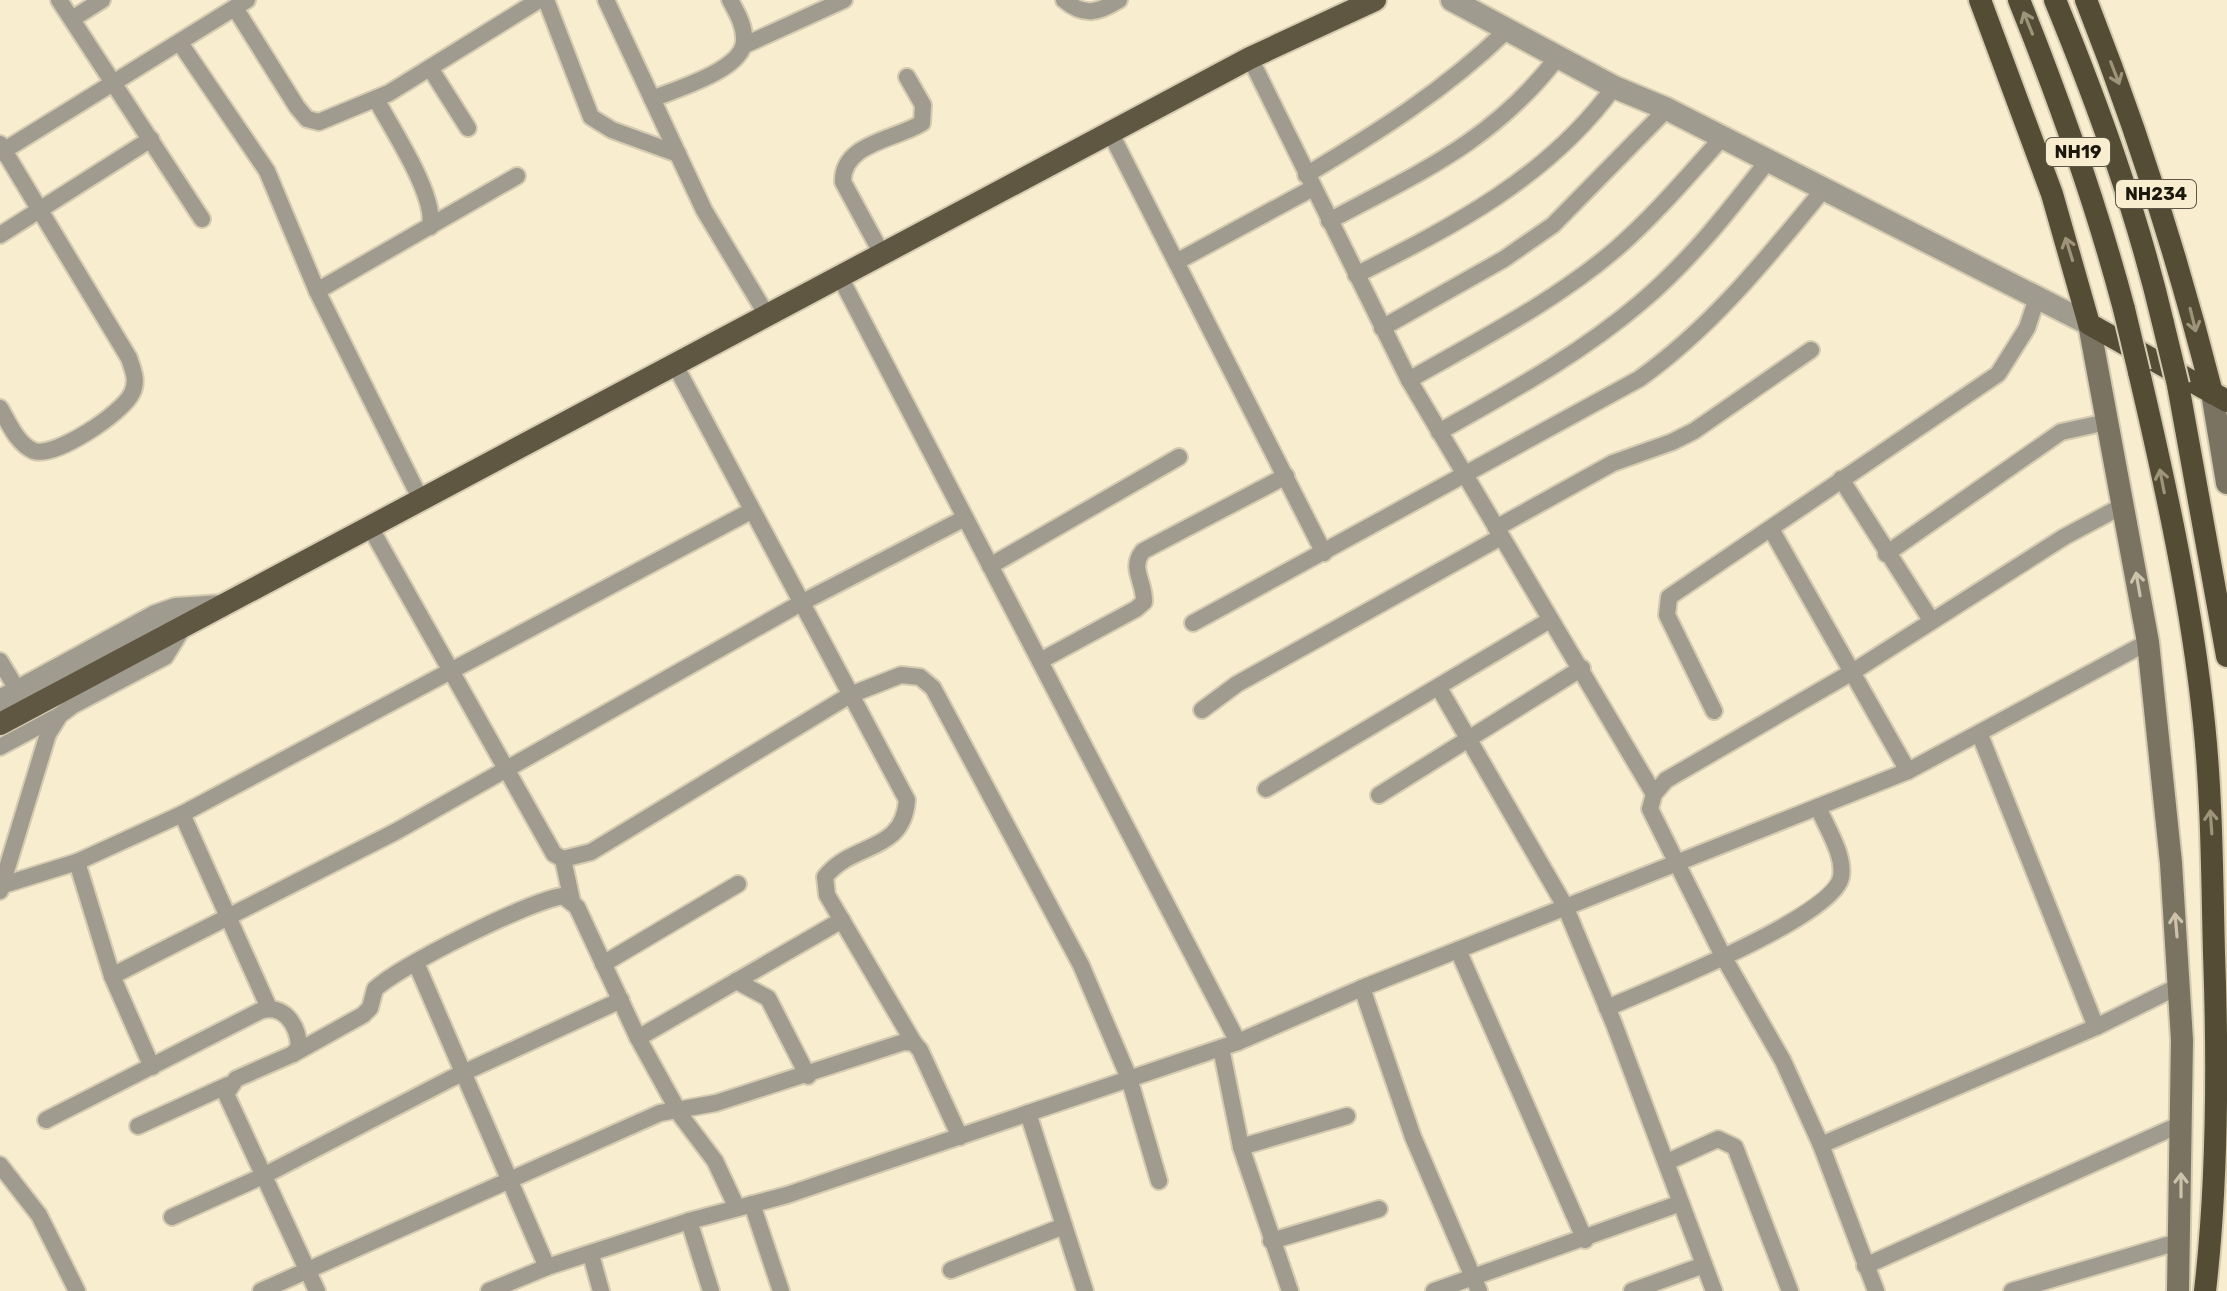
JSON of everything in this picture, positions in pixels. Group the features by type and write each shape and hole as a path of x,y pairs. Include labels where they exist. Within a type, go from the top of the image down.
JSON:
{"highway":[{"path":"1980,0 2052,194 2089,324 2220,397"},
{"name":"NH19","path":"2019,0 2066,116 2124,309 2183,587 2204,721 2212,836 2217,1026 2215,1140 2205,1291"},
{"name":"NH19","path":"2055,0 2126,192 2163,323 2178,385 2227,656"},
{"name":"NH234","path":"2086,0 2131,114 2220,397"}],"main road":[{"path":"0,724 1250,58 1375,0"},
{"path":"2089,324 2148,642 2181,985 2181,1241 2178,1291"},
{"path":"2220,397 2227,483"}],"street":[{"path":"59,0 202,219"},
{"path":"72,19 102,0"},
{"path":"0,408 21,442 44,453 58,450 124,406 133,391 135,375 129,358 1,149 241,4 307,119 330,119 376,99 539,0"},
{"path":"546,0 591,117 612,130 678,154"},
{"path":"606,0 704,210 768,317"},
{"path":"730,0 743,27 745,45"},
{"path":"652,99 722,70 736,60 745,45 844,0"},
{"path":"1064,0 1082,12 1095,13 1119,0"},
{"path":"1452,0 1614,87 1667,109 2089,324"},
{"path":"1178,261 1310,182 1420,105 1468,68 1506,31"},
{"path":"180,43 267,171 317,291 421,500"},
{"path":"1250,58 1409,380 1654,794"},
{"path":"1329,221 1433,167 1479,138 1505,117 1557,58"},
{"path":"430,68 468,128"},
{"path":"882,254 843,182 843,171 848,159 861,150 922,123 923,105 907,77"},
{"path":"1356,275 1475,213 1513,188 1567,141 1614,87"},
{"path":"376,99 426,195 432,218 430,227"},
{"path":"1382,328 1504,259 1553,225 1667,109"},
{"path":"1110,132 1324,553"},
{"path":"0,235 151,139"},
{"path":"1409,380 1504,326 1598,263 1665,202 1721,139"},
{"path":"1439,432 1541,373 1640,303 1686,260 1767,162"},
{"path":"317,291 517,176"},
{"path":"1193,623 1602,401 1664,362 1720,309 1823,190"},
{"path":"840,277 1238,1042"},
{"path":"1714,711 1667,615 1666,605 1680,587 1771,529 1998,374 2027,328 2037,298"},
{"path":"1202,710 1248,677 1613,463 1694,431 1811,350"},
{"path":"675,365 907,800 905,820 895,834 835,864 825,877 827,895 914,1043 960,1137"},
{"path":"1886,554 2061,432 2107,422"},
{"path":"990,566 1179,457"},
{"path":"1040,661 1144,602 1144,590 1136,570 1136,559 1143,551 1286,476"},
{"path":"1841,479 1886,554 1931,620"},
{"path":"1876,1291 1821,1145 1762,1020 1724,958 1650,809 1654,794 1666,780 1854,671 2064,537 2124,505"},
{"path":"1,888 77,862 182,814 751,511"},
{"path":"112,976 395,832 801,603 965,518"},
{"path":"370,527 554,854 563,859 591,852 713,775 850,695 901,675 920,677 933,688 1081,965 1129,1078 1159,1181"},
{"path":"1771,529 1908,771"},
{"path":"0,661 9,696 156,616 176,609 221,606"},
{"path":"1266,789 1550,620"},
{"path":"0,747 165,657 183,627"},
{"path":"495,1290 547,1267 960,1137 1238,1042 1362,988 1908,771 2148,642"},
{"path":"1379,795 1582,668"},
{"path":"1439,688 1565,906 1667,1162 1714,1291"},
{"path":"1,888 48,734 60,715"},
{"path":"1980,735 2096,1027"},
{"path":"1607,1008 1724,958 1819,905 1834,893 1841,878 1841,862 1818,807"},
{"path":"182,814 269,1008"},
{"path":"563,859 572,901 638,1038 676,1108 744,1206 781,1291"},
{"path":"77,862 112,976 152,1067"},
{"path":"603,964 738,884"},
{"path":"138,1126 293,1054 363,1015 370,1008 375,989 416,963 552,898 563,896 572,901"},
{"path":"638,1038 842,920"},
{"path":"1458,950 1585,1240"},
{"path":"416,963 547,1267"},
{"path":"736,981 768,998 808,1076"},
{"path":"1821,1145 2096,1027 2181,985"},
{"path":"1362,988 1413,1137 1476,1285"},
{"path":"172,1217 263,1176 462,1073 621,1000"},
{"path":"46,1120 269,1008 286,1013 299,1039 299,1047 293,1054"},
{"path":"261,1291 676,1108 716,1103 808,1076 894,1045 914,1043"},
{"path":"1221,1048 1241,1147 1290,1291"},
{"path":"228,1085 227,1102 317,1291"},
{"path":"1028,1113 1085,1291"},
{"path":"1241,1147 1347,1116"},
{"path":"1865,1266 2181,1124"},
{"path":"1667,1162 1718,1139 1735,1147 1790,1291"},
{"path":"0,1165 39,1215 77,1291"},
{"path":"1434,1291 1476,1285 1681,1203"},
{"path":"1271,1241 1379,1209"},
{"path":"689,1221 711,1291"},
{"path":"951,1270 1064,1226"},
{"path":"2012,1291 2181,1241"},
{"path":"591,1255 601,1291"},
{"path":"1632,1291 1704,1265"}]}
